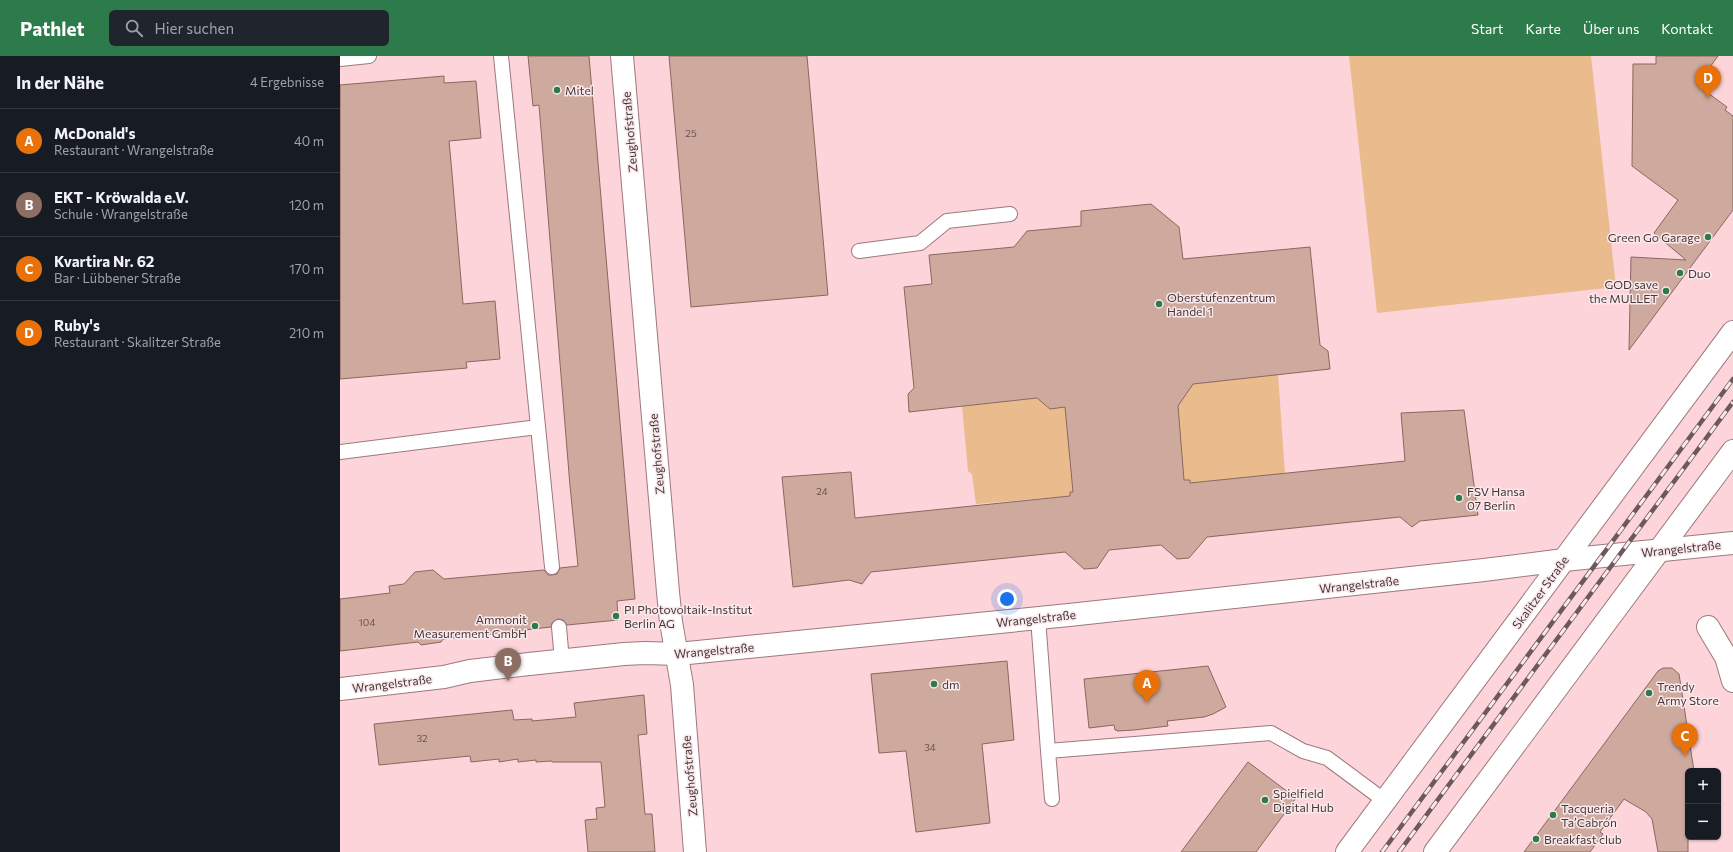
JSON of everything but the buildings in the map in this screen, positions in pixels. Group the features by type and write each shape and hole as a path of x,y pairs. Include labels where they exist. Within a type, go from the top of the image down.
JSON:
{"street":[{"name":"Zeughofstraße","path":"622,56 671,622 678,654 682,686 695,852"},
{"name":"Skalitzer Straße","path":"1348,852 1733,332"},
{"path":"1435,852 1733,451"},
{"name":"Wrangelstraße","path":"340,689 444,677 470,671 562,661 646,653 678,654 1038,618 1564,560 1733,543"},
{"path":"1708,627 1726,657 1733,681"}],"lane":[{"path":"340,59 369,56"},
{"path":"501,56 552,567"},
{"path":"859,251 920,243 947,220 1010,214"},
{"path":"340,452 538,427"},
{"path":"1038,618 1052,799"},
{"path":"559,627 562,661"},
{"path":"1048,751 1271,733 1303,751 1327,758 1385,801"}],"shaded area":[{"path":"1349,56 1591,56 1616,287 1377,313"},
{"path":"1278,374 1285,474 1190,483 1184,480 1177,396 1186,394 1189,390 1189,384"},
{"path":"1044,397 1045,405 1050,409 1065,407 1073,492 1070,492 1070,496 976,504 972,474 968,471 962,406"}],"railway":[{"path":"1382,852 1733,379"},
{"path":"1399,852 1733,402"}],"place":[{"name":"Mitel","path":"557,90"},
{"name":"Ruby's","path":"1708,98"},
{"name":"Green Go Garage","path":"1708,237"},
{"name":"Duo","path":"1680,273"},
{"name":"GOD save the MULLET","path":"1666,291"},
{"name":"Oberstufenzentrum Handel 1","path":"1159,304"},
{"name":"FSV Hansa 07 Berlin","path":"1459,498"},
{"name":"PI Photovoltaik-Institut Berlin AG","path":"616,616"},
{"name":"Ammonit Measurement GmbH","path":"535,626"},
{"name":"EKT - Kröwalda e.V.","path":"508,681"},
{"name":"dm","path":"934,684"},
{"name":"Trendy Army Store","path":"1649,693"},
{"name":"McDonald's","path":"1147,703"},
{"name":"Kvartira Nr. 62","path":"1685,756"},
{"name":"Spielfield Digital Hub","path":"1265,800"},
{"name":"Tacqueria Ta’Cabrón","path":"1553,815"},
{"name":"Breakfast club","path":"1536,839"}]}
